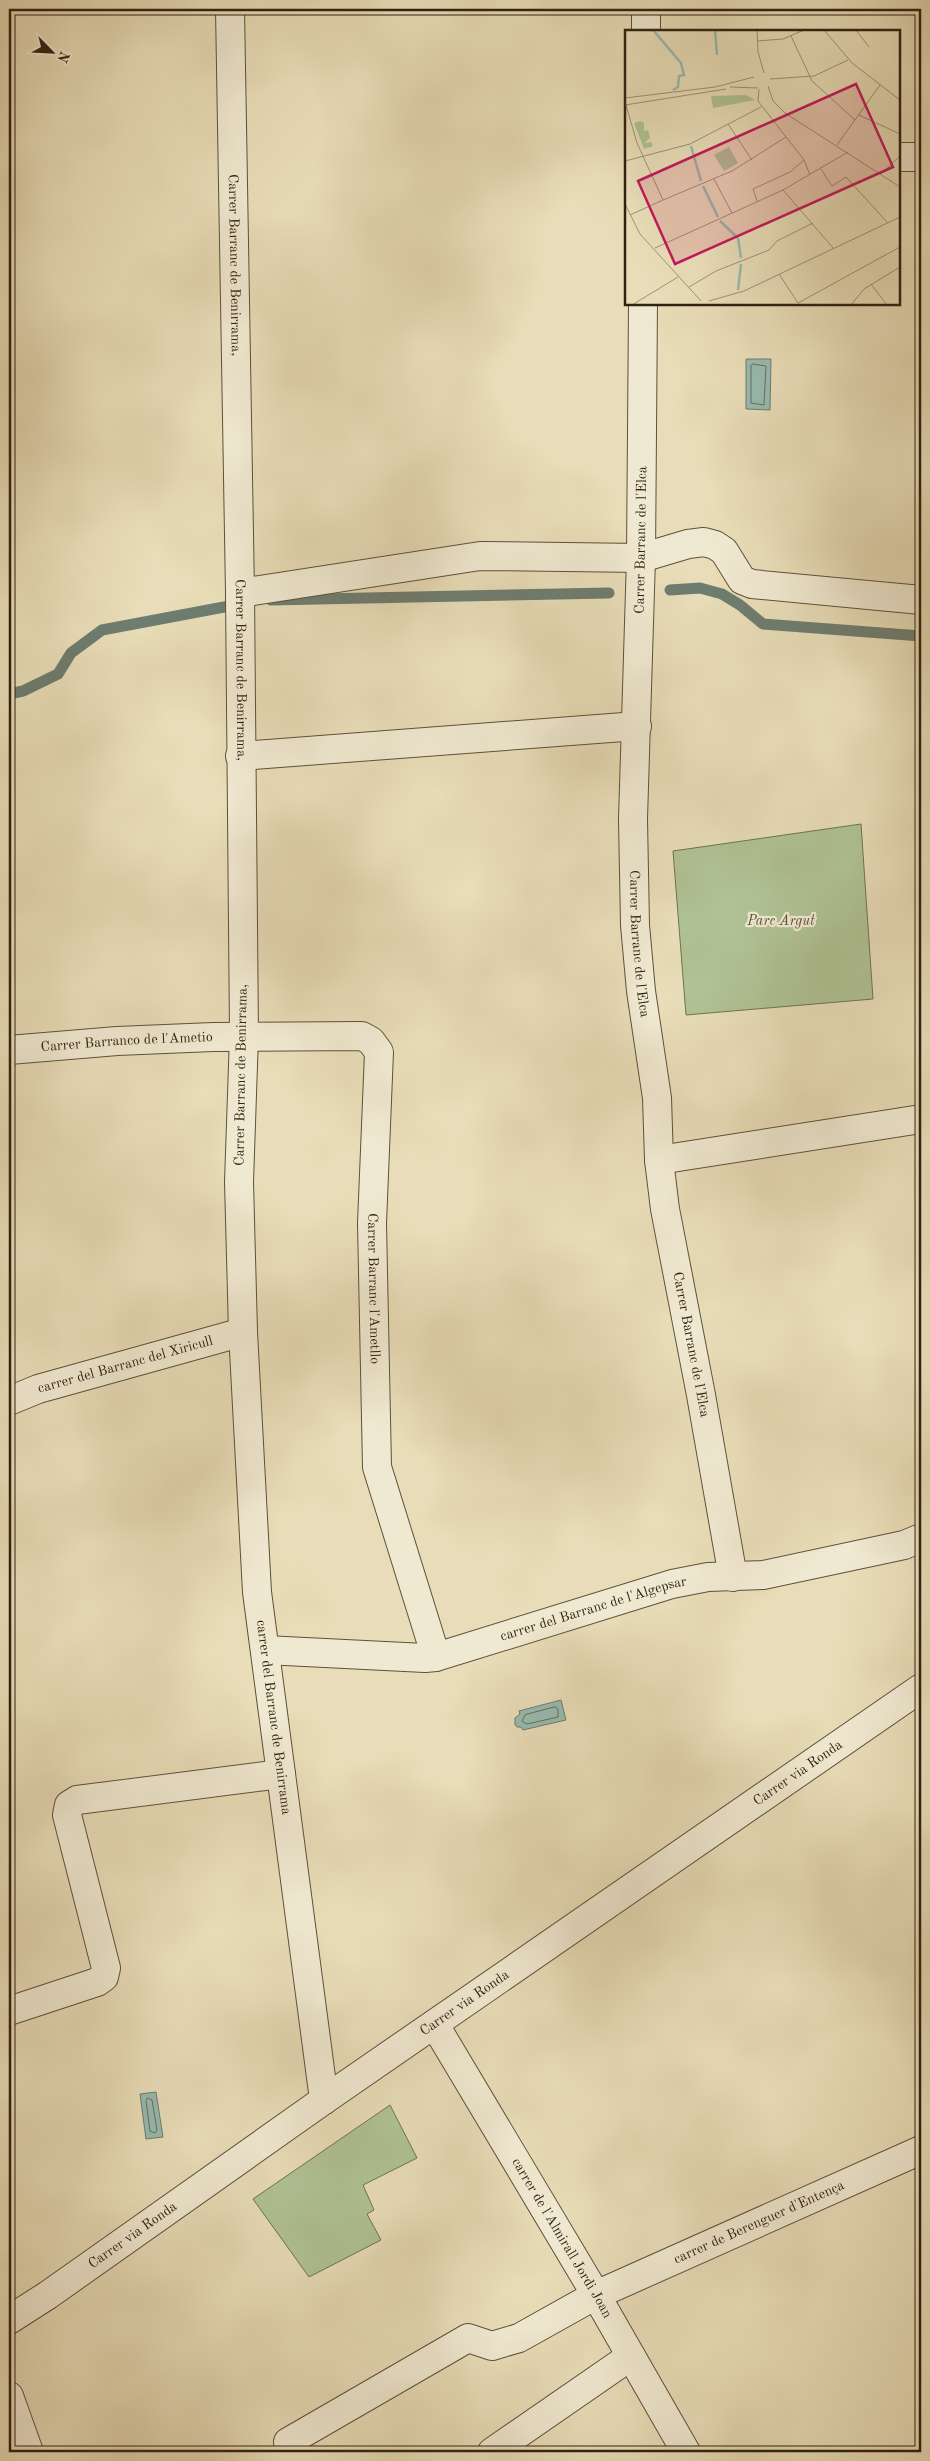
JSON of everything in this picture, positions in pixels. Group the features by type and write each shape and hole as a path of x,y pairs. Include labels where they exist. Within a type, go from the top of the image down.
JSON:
{"street":[{"name":"Carrer Barranc de Benirrama,","path":"230,9 240,593 244,1036 239,1182 243,1332"},
{"path":"646,9 646,30"},
{"path":"900,157 921,157"},
{"name":"Carrer Barranc de l'Elca","path":"643,305 641,558 633,819 635,925 641,991 658,1108 659,1160 665,1209 702,1395 733,1577"},
{"path":"240,593 480,556 641,558 688,544 704,542 715,545 724,551 742,580 752,584 921,600"},
{"path":"240,756 637,726"},
{"name":"Carrer Barranco de l'Ametio","path":"9,1050 117,1041 244,1036"},
{"name":"Carrer Barranc l'Ametllo","path":"244,1036 362,1036 371,1041 379,1052 372,1223 377,1467 436,1657"},
{"path":"659,1160 921,1119"},
{"name":"carrer del Barranc del Xiricull","path":"9,1401 38,1389 243,1332"},
{"name":"carrer del Barranc de Benirrama","path":"243,1332 257,1592 324,2100"},
{"name":"carrer del Barranc de l'Algepsar","path":"265,1650 436,1657 672,1584 708,1577 763,1575 904,1545 921,1538"},
{"name":"Carrer via Ronda","path":"9,2320 48,2295 324,2100 921,1688"},
{"path":"9,2012 97,1982 104,1977 106,1968 67,1815 69,1805 77,1800 281,1774"},
{"name":"carrer de l'Almirall Jordi Joan","path":"436,2024 632,2356 686,2452"},
{"name":"carrer de Berenguer d'Entença","path":"288,2442 468,2338 492,2346 519,2338 596,2295 921,2150"},
{"path":"492,2452 632,2356"},
{"path":"9,2396 29,2452"}],"green space":[{"name":"Parc Argut","path":"861,824 873,999 686,1015 673,851"},
{"path":"390,2105 417,2158 363,2185 374,2210 367,2214 381,2240 309,2277 253,2199"}],"water":[{"path":"746,359 771,359 770,410 746,409"},
{"path":"561,1700 566,1720 523,1730 515,1725 515,1718 520,1714 519,1711"},
{"path":"156,2092 163,2137 146,2139 140,2094"}],"waterway":[{"path":"670,590 700,588 722,594 740,605 763,624 921,636"},
{"path":"271,600 609,593"},
{"path":"9,694 23,691 58,674 71,653 102,630 240,604"}]}
